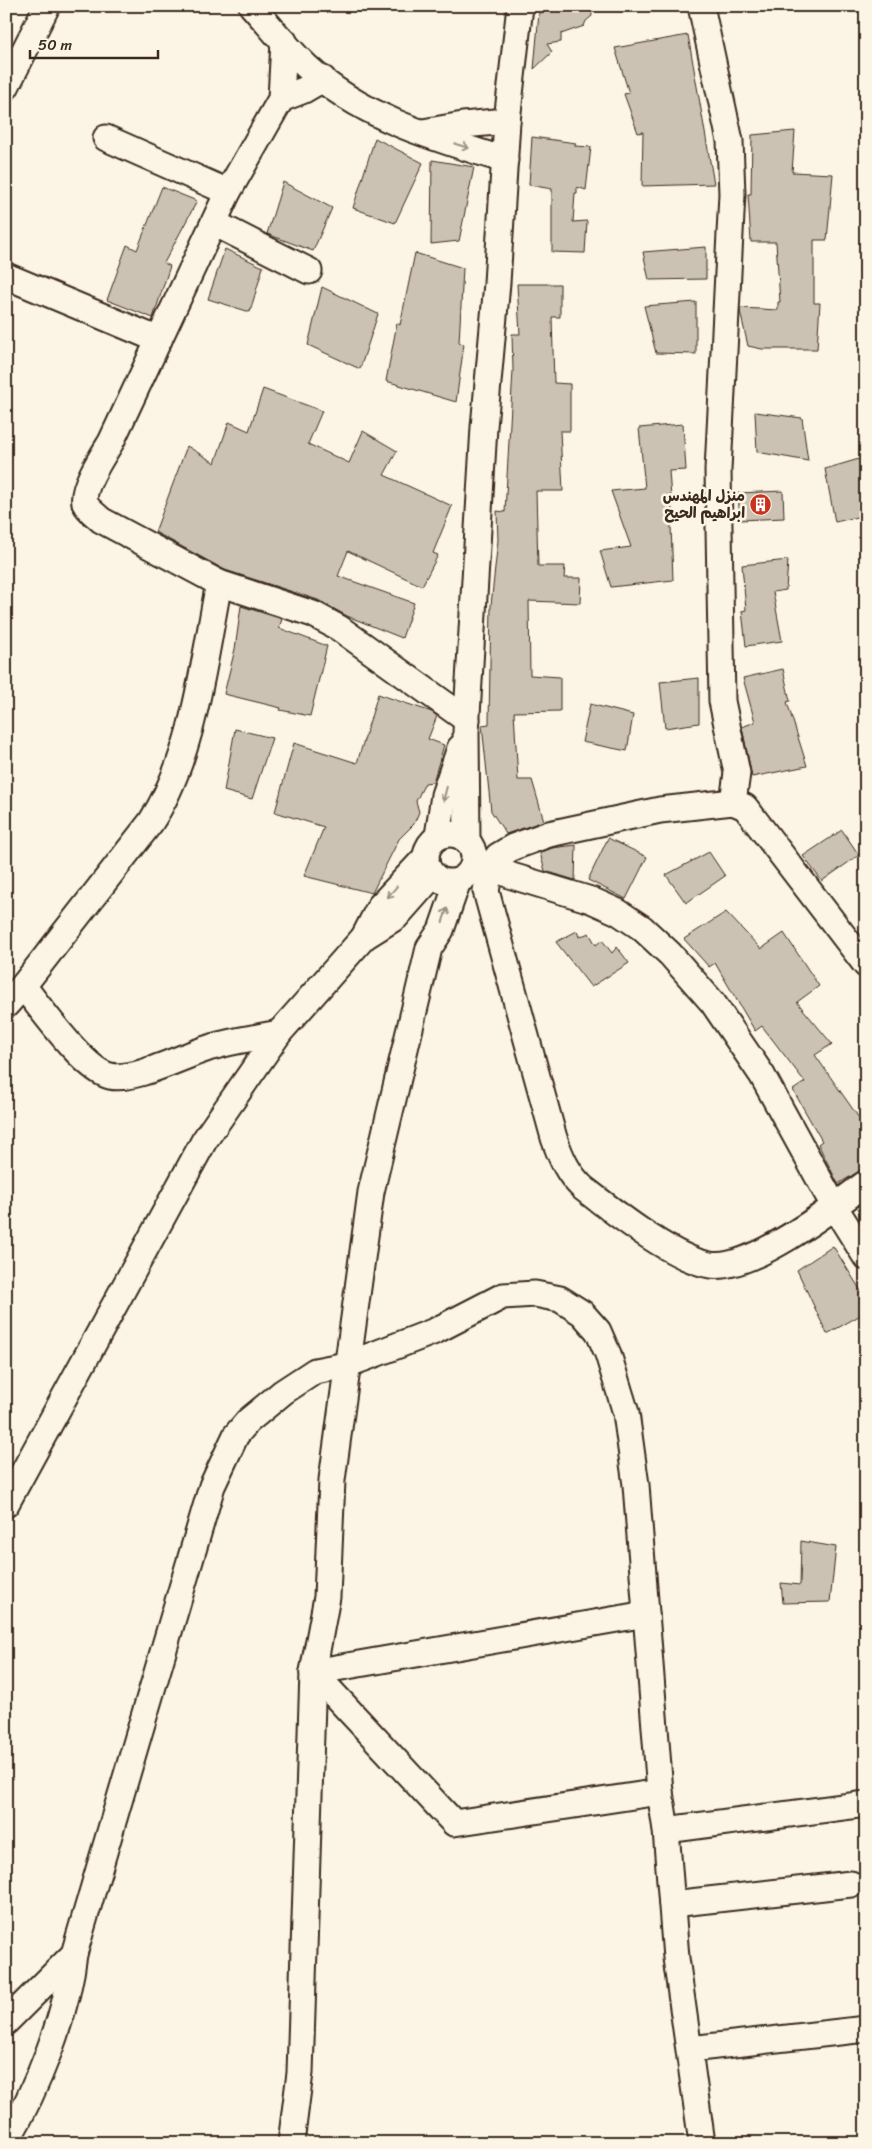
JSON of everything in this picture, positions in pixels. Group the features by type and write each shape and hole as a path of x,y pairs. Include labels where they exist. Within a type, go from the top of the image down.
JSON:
{"street":[{"path":"6,87 47,6"},
{"path":"252,6 306,66 367,109 418,133 505,160"},
{"path":"520,6 507,121 484,427 467,726 477,855 554,1138 563,1164 572,1178 616,1213 672,1250 688,1258 710,1265 734,1264 779,1242 866,1183"},
{"path":"701,6 730,142 732,194 718,500 722,702 737,773 733,802"},
{"path":"284,41 281,99 228,192 111,442 90,479 85,492 85,502 89,510 101,520 219,583 313,614 339,628 467,726"},
{"path":"281,99 304,90 323,79"},
{"path":"418,133 463,125 507,121"},
{"path":"106,138 228,192"},
{"path":"214,224 309,271"},
{"path":"6,276 159,340"},
{"path":"6,1005 23,986 162,805 173,780 199,690 219,583"},
{"path":"291,2143 300,2072 313,1672 326,1597 332,1480 346,1365 371,1192 429,948 441,930 438,865 444,795 467,726"},
{"path":"477,855 498,856 513,847 549,834 660,810 733,802 745,807 866,965"},
{"path":"6,1504 204,1141 279,1033 364,937 396,917 438,865 453,833 477,855 512,876 591,900 618,912 642,928 670,954 714,1004 762,1075 834,1206 866,1257"},
{"path":"438,865 468,874 477,855"},
{"path":"23,986 83,1058 98,1070 110,1076 125,1077 212,1046 279,1033"},
{"path":"6,2142 28,2098 62,2012 70,1983 74,1954 212,1486 224,1456 236,1435 248,1421 283,1392 315,1371 346,1365 435,1331 503,1296 535,1294 560,1299 582,1313 598,1331 608,1354 626,1413 636,1485 660,1792 666,1830 676,1958 702,2143"},
{"path":"313,1672 646,1614"},
{"path":"313,1672 454,1823 660,1792"},
{"path":"666,1830 866,1804"},
{"path":"672,1904 851,1884"},
{"path":"6,2022 74,1954"},
{"path":"690,2049 866,2029"}],"building":[{"path":"556,6 591,6 592,16 586,21 584,26 561,34 561,42 547,44 552,52 534,69 539,13"},
{"path":"688,35 714,184 642,186 643,132 638,133 624,94 629,93 615,48"},
{"path":"795,131 792,172 833,174 827,240 814,240 814,303 820,303 817,349 762,349 748,346 740,311 741,308 778,310 778,302 780,302 776,242 751,242 748,194 751,194 752,135"},
{"path":"532,137 576,143 575,146 591,147 586,190 577,187 573,222 587,221 585,253 552,252 552,189 529,185"},
{"path":"375,138 423,163 395,223 353,208"},
{"path":"432,160 474,167 459,241 431,244"},
{"path":"283,182 332,208 313,251 267,234"},
{"path":"162,187 197,201 164,263 170,266 153,318 107,300 127,245 137,250"},
{"path":"706,247 706,279 649,280 643,252"},
{"path":"225,249 263,267 250,312 208,299"},
{"path":"415,253 463,268 459,343 464,344 456,402 386,381 397,323 400,325"},
{"path":"517,284 560,284 560,317 552,317 554,383 570,384 570,431 560,431 563,491 536,491 538,566 565,566 564,578 581,578 580,603 529,601 530,675 560,677 560,711 514,712 518,780 532,780 544,821 506,834 491,811 482,725 489,724 491,605 498,540 497,511 505,512 513,370 512,334 520,334"},
{"path":"322,287 378,314 360,369 308,345"},
{"path":"696,302 696,354 656,353 644,306"},
{"path":"263,389 322,411 308,444 349,463 363,431 397,451 384,475 452,506 433,553 438,555 422,586 348,551 338,576 414,603 402,638 347,616 318,600 225,570 155,532 187,446 215,463 229,422 249,431"},
{"path":"755,412 802,418 808,461 757,452"},
{"path":"683,424 686,470 669,471 673,525 671,525 673,580 611,587 600,551 631,547 611,491 645,488 639,428"},
{"path":"859,459 866,487 866,515 835,522 825,469"},
{"name":"منزل المهندس ابراهيم الحيح","path":"783,491 784,518 740,520 738,493"},
{"path":"788,560 786,590 773,592 782,641 746,646 742,611 746,610 742,565"},
{"path":"241,606 282,619 279,628 327,646 310,716 280,710 281,708 224,694 235,649"},
{"path":"783,669 790,701 787,702 807,766 752,777 742,727 755,722 743,678"},
{"path":"699,678 699,723 665,728 660,682"},
{"path":"378,694 432,712 437,716 428,739 444,745 433,782 425,783 416,801 419,812 414,824 399,839 372,893 304,876 324,827 275,812 294,743 357,763"},
{"path":"590,704 633,715 627,751 582,742"},
{"path":"235,729 272,738 252,799 224,791"},
{"path":"842,830 859,855 822,881 803,856"},
{"path":"608,838 647,857 626,899 588,880"},
{"path":"576,845 575,880 545,871 540,853 552,848"},
{"path":"709,852 725,876 686,903 666,875"},
{"path":"726,912 761,949 784,933 819,986 797,1002 832,1044 815,1055 859,1118 866,1114 866,1167 838,1184 818,1144 822,1141 793,1090 805,1082 762,1026 755,1031 715,963 709,967 684,939"},
{"path":"577,931 579,937 589,933 596,945 602,940 612,953 617,947 629,963 591,987 556,942"},
{"path":"833,1246 866,1299 866,1312 827,1334 797,1270"},
{"path":"801,1541 836,1547 830,1602 783,1603 781,1583 800,1585"}],"place":[{"name":"منزل المهندس ابراهيم الحيح","path":"761,505"}]}
